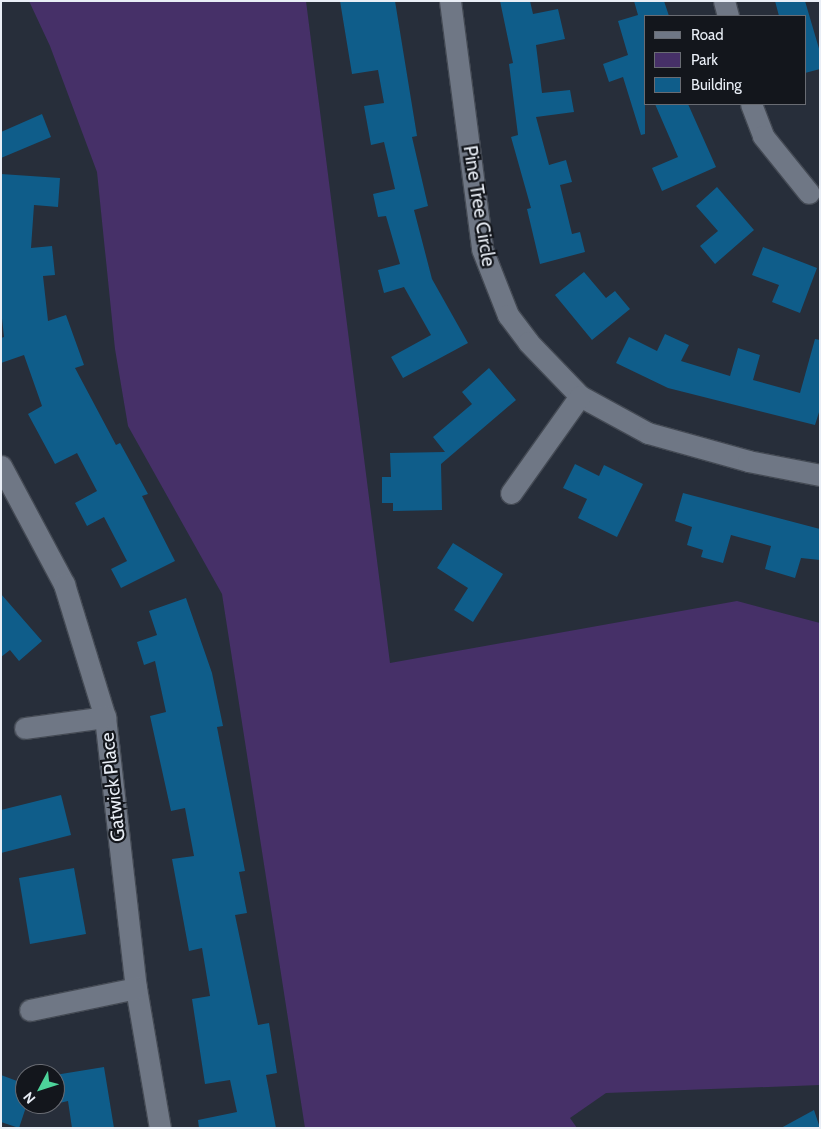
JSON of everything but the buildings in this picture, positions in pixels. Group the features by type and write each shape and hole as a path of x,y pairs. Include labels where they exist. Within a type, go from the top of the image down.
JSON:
{"street":[{"name":"Pine Tree Circle","path":"450,1 482,248 491,278 518,328 553,371 580,396 648,433 748,461 820,475"},
{"path":"724,1 728,15"},
{"path":"751,105 763,136 809,193"},
{"path":"511,493 580,396"},
{"name":"Gatwick Place","path":"1,466 64,584 105,717 136,988 160,1128"},
{"path":"25,728 105,717"},
{"path":"30,1010 136,988"}],"green space":[{"path":"29,1 306,1 390,663 737,601 820,623 820,1085 606,1093 570,1118 577,1128 305,1128 222,594 128,426 115,349 97,172 50,46"}]}
